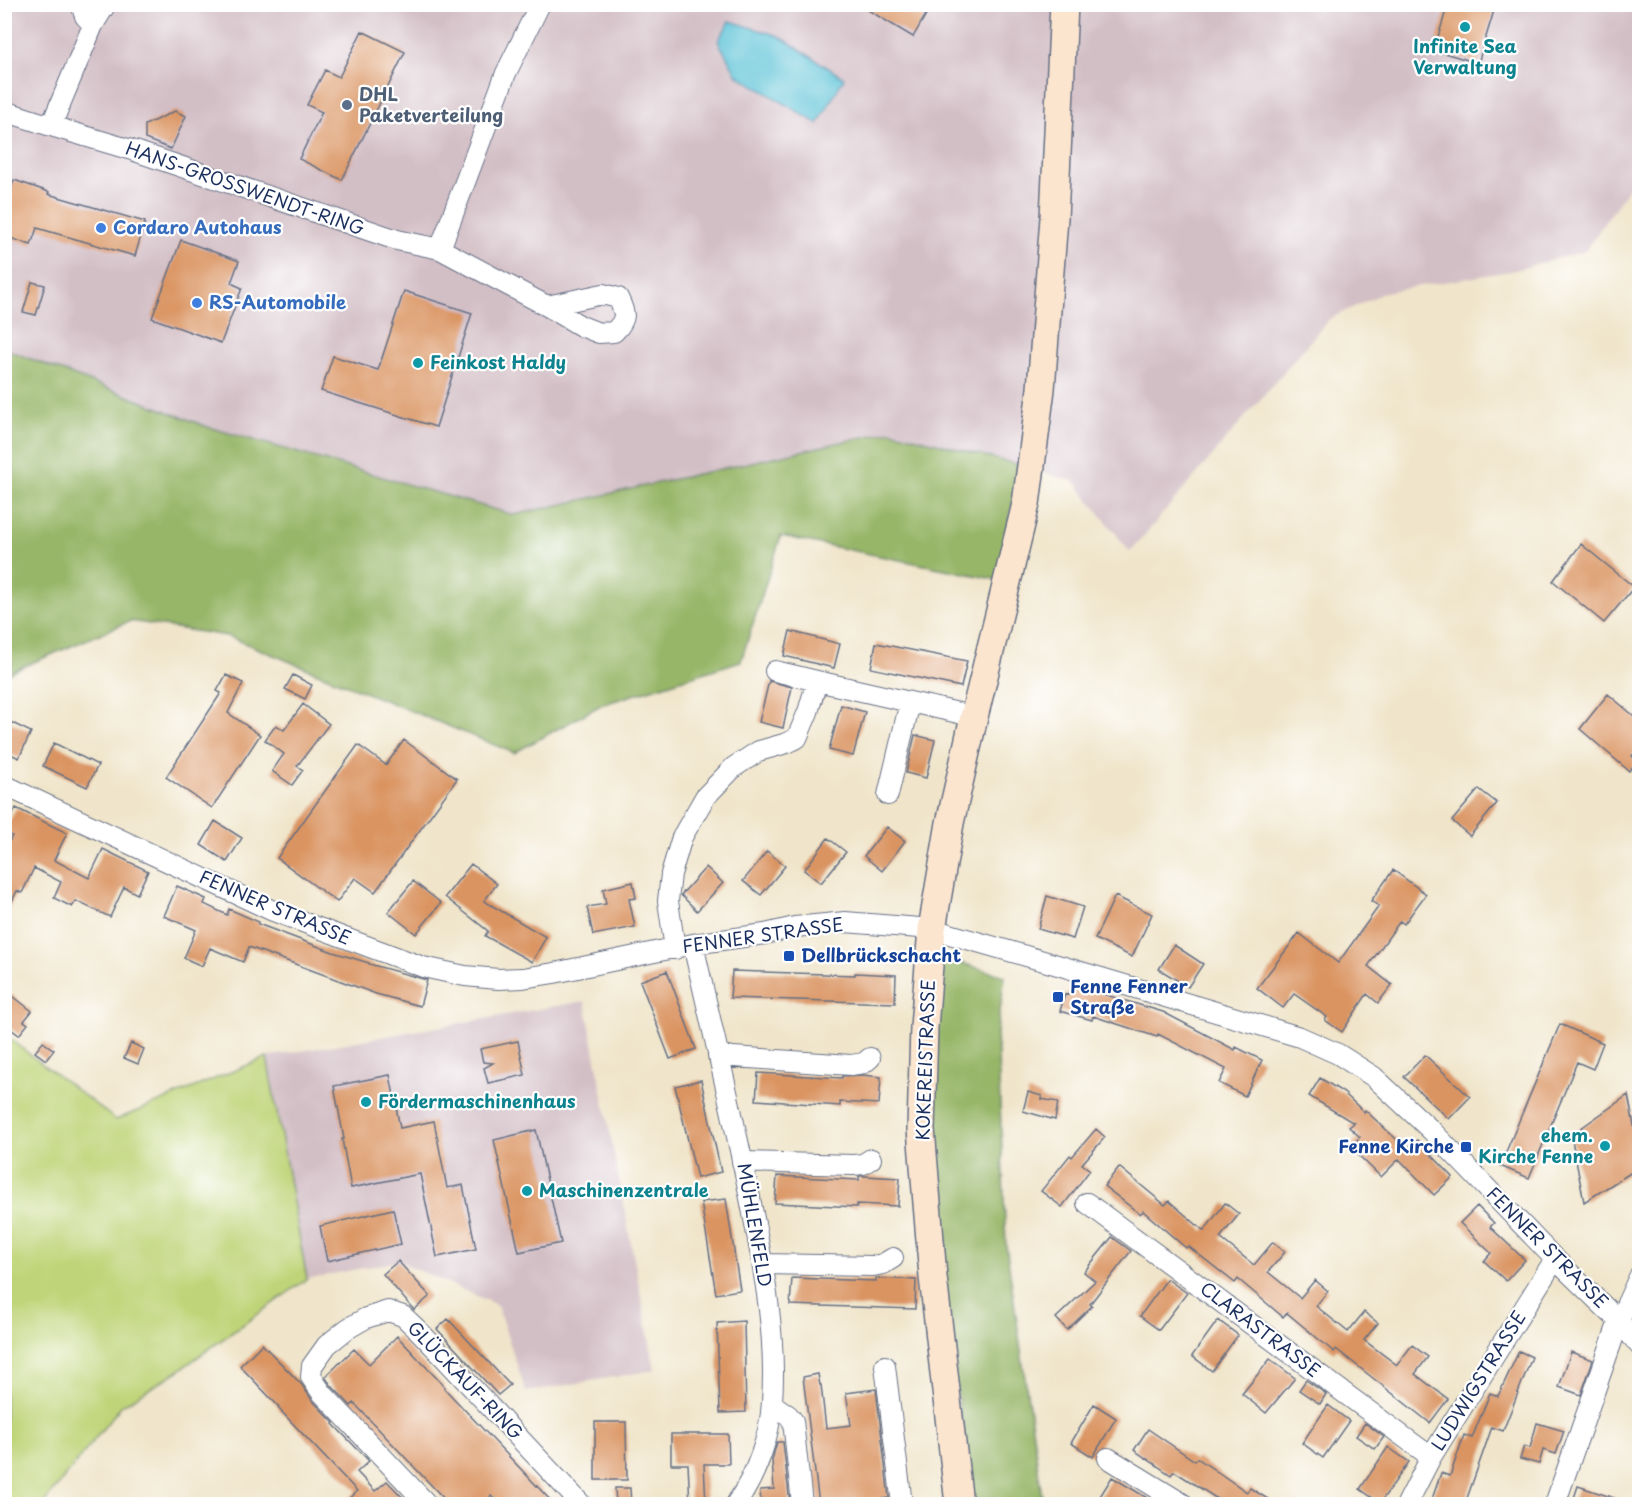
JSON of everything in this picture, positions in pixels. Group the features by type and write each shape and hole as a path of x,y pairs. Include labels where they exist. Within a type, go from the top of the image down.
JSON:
{"main road":[{"name":"KOKEREISTRASSE","path":"959,1504 933,1278 921,1129 924,1027 932,929 953,812 1026,504 1041,389 1054,218 1064,4"}],"street":[{"path":"81,4 85,16 93,25"},
{"path":"51,126 93,25 106,4"},
{"path":"440,249 506,73 540,4"},
{"name":"HANS-GROSSWENDT-RING","path":"4,111 135,151 397,240 440,249 547,306"},
{"path":"775,671 963,714"},
{"name":"MÜHLENFELD","path":"736,1504 756,1467 768,1431 772,1404 773,1355 763,1264 718,1056 668,901 671,874 682,837 705,797 734,767 759,751 797,738 817,681"},
{"path":"888,795 910,702"},
{"name":"FENNER STRASSE","path":"6,789 273,911 423,967 465,976 498,979 523,978 684,946 765,934 795,927 845,922 932,929 1300,1037 1338,1054 1374,1077 1431,1131 1555,1259 1619,1321 1640,1346"},
{"path":"718,1056 851,1065 864,1063 870,1058"},
{"path":"742,1162 853,1165 871,1160"},
{"name":"CLARASTRASSE","path":"1088,1203 1431,1457"},
{"path":"763,1264 873,1266 883,1264 893,1258"},
{"name":"LUDWIGSTRASSE","path":"1407,1504 1431,1457 1555,1259"},
{"path":"1556,1504 1619,1321 1640,1275"},
{"name":"GLÜCKAUF-RING","path":"427,1504 322,1393 311,1377 312,1366 327,1345 366,1318 388,1311 403,1316 420,1332 581,1504"},
{"path":"885,1366 902,1504"},
{"path":"772,1404 788,1414 793,1421 802,1504"},
{"path":"1108,1458 1184,1504"}],"shaded area":[{"path":"4,5 1639,5 1639,177 1636,177 1585,251 1516,270 1385,292 1329,319 1130,552 1075,482 891,431 514,515 208,427 5,349"},
{"path":"585,1001 655,1370 526,1392 497,1305 398,1261 307,1279 267,1057"}],"green space":[{"path":"5,349 208,427 514,515 891,431 1019,465 999,580 781,536 741,661 601,705 514,753 227,636 130,621 13,671 5,677"},
{"path":"941,957 1005,976 997,1032 1006,1245 1043,1504 972,1504 941,1274 932,1128"},
{"path":"7,1037 116,1120 267,1057 307,1279 178,1371 121,1406 43,1504 5,1504 4,1042"}],"water":[{"path":"730,21 779,36 844,78 818,124 737,75 718,41"}],"building":[{"path":"858,4 932,4 913,37"},
{"name":"Infinite Sea Verwaltung","path":"1448,4 1496,4 1478,63 1434,50"},
{"path":"362,31 405,52 342,180 299,159 322,112 307,105 325,70 339,77"},
{"path":"175,111 186,116 171,149 145,139 145,125"},
{"path":"14,180 49,192 48,194 145,222 135,256 37,228 31,245 4,236 4,210"},
{"name":"RS-Automobile","path":"181,240 239,261 231,283 242,288 221,343 152,318"},
{"path":"32,282 45,285 36,315 23,312"},
{"name":"Feinkost Haldy","path":"404,291 472,313 436,427 321,391 333,356 378,370"},
{"path":"1581,544 1634,587 1604,623 1553,581"},
{"path":"790,631 840,644 834,668 784,656"},
{"path":"876,643 967,661 961,687 871,668"},
{"path":"226,675 243,683 228,713 260,735 212,808 166,777 221,693 217,691"},
{"path":"293,675 312,685 305,699 285,689"},
{"path":"769,681 792,687 783,728 759,722"},
{"path":"1608,694 1640,721 1640,747 1632,756 1638,761 1629,771 1580,729"},
{"path":"303,704 329,724 297,766 303,770 292,785 272,771 284,754 265,740 276,725 284,730"},
{"path":"841,705 865,712 853,756 829,750"},
{"path":"4,719 31,732 19,758 4,751"},
{"path":"915,735 935,740 926,778 906,773"},
{"path":"404,740 457,779 375,892 355,878 337,902 277,858 358,745 386,765"},
{"path":"54,743 98,765 87,787 43,766"},
{"path":"1479,789 1497,803 1470,836 1452,821"},
{"path":"16,808 67,833 54,860 89,878 103,849 148,871 137,894 124,887 110,917 76,901 72,907 54,898 61,882 34,868 22,893 17,891 4,918 4,851 12,836 4,832"},
{"path":"215,821 242,838 227,862 201,845"},
{"path":"887,827 905,841 882,871 864,856"},
{"path":"828,838 846,852 821,883 804,870"},
{"path":"767,851 785,866 761,895 743,881"},
{"path":"471,864 497,884 484,901 546,937 532,962 485,936 488,931 445,897"},
{"path":"706,867 723,883 697,911 681,895"},
{"path":"1393,870 1426,894 1404,924 1400,921 1368,966 1392,985 1378,1003 1367,994 1342,1032 1325,1020 1327,1017 1294,994 1283,1008 1257,988 1299,933 1338,963 1379,906 1371,901"},
{"path":"413,881 441,903 416,934 388,912"},
{"path":"633,882 636,898 629,899 635,927 593,935 587,907 606,904 603,889"},
{"path":"177,886 206,899 204,904 227,915 229,909 259,922 258,924 333,952 427,980 420,1006 376,994 249,947 243,962 210,948 202,966 184,958 196,930 164,916"},
{"path":"1047,896 1083,907 1073,939 1038,929"},
{"path":"1115,896 1152,914 1132,957 1095,939"},
{"path":"1174,945 1203,964 1188,987 1159,969"},
{"path":"667,971 696,1049 670,1059 640,981"},
{"path":"732,971 896,975 895,1003 730,998"},
{"path":"1073,985 1163,1012 1235,1050 1236,1047 1262,1060 1245,1096 1219,1083 1226,1069 1158,1034 1157,1037 1093,1016 1092,1020 1060,1011 1065,994 1068,995"},
{"path":"4,989 32,1011 24,1021 28,1024 19,1035 4,1024"},
{"path":"1560,1024 1603,1043 1593,1069 1577,1062 1529,1178 1500,1166"},
{"path":"518,1041 525,1075 488,1083 484,1068 493,1063 483,1062 480,1049"},
{"path":"43,1042 54,1050 46,1060 35,1052"},
{"path":"131,1043 144,1049 138,1064 124,1058"},
{"path":"1425,1055 1470,1097 1449,1119 1404,1077"},
{"path":"758,1073 842,1078 842,1076 862,1075 881,1077 879,1104 840,1102 840,1106 756,1100"},
{"path":"390,1075 400,1128 434,1121 447,1188 463,1185 476,1249 437,1257 420,1174 351,1188 334,1086"},
{"path":"1320,1078 1344,1093 1364,1112 1365,1110 1407,1149 1417,1140 1453,1177 1434,1195 1399,1159 1381,1177 1350,1147 1360,1137 1349,1127 1354,1123 1309,1096"},
{"path":"701,1080 721,1172 697,1178 675,1086"},
{"path":"1028,1092 1042,1096 1041,1099 1058,1102 1055,1120 1023,1111"},
{"name":"ehem. Kirche Fenne","path":"1628,1095 1640,1156 1640,1167 1584,1202 1571,1135"},
{"path":"1096,1129 1105,1137 1082,1164 1090,1170 1062,1207 1041,1191 1070,1155 1072,1157"},
{"name":"Maschinenzentrale","path":"536,1130 561,1243 519,1252 494,1140"},
{"path":"1119,1167 1165,1205 1169,1201 1204,1231 1225,1203 1239,1214 1220,1238 1254,1265 1273,1242 1285,1252 1268,1272 1300,1298 1315,1280 1328,1291 1316,1306 1348,1332 1364,1312 1378,1323 1364,1340 1397,1365 1412,1345 1428,1357 1415,1374 1448,1399 1430,1423 1336,1349 1334,1352 1287,1313 1283,1317 1238,1279 1235,1283 1188,1246 1186,1248 1143,1211 1140,1214 1104,1186"},
{"path":"777,1176 859,1180 859,1176 900,1178 898,1206 857,1204 857,1207 775,1203"},
{"path":"726,1199 740,1290 716,1294 701,1202"},
{"path":"1477,1206 1494,1223 1490,1227 1525,1260 1506,1281 1484,1261 1491,1253 1460,1223"},
{"path":"393,1209 401,1244 327,1261 320,1226"},
{"path":"1112,1237 1131,1251 1090,1304 1092,1306 1067,1330 1056,1318 1095,1281 1084,1272"},
{"path":"398,1261 430,1296 414,1310 383,1274"},
{"path":"792,1278 916,1280 915,1309 790,1305"},
{"path":"1167,1279 1187,1293 1159,1330 1140,1316"},
{"path":"448,1319 510,1385 498,1395 437,1329"},
{"path":"1218,1320 1238,1335 1212,1371 1192,1356"},
{"path":"744,1321 746,1412 720,1413 717,1323"},
{"path":"397,1336 554,1504 499,1504 491,1496 482,1504 449,1504 354,1403 351,1406 325,1377 354,1349 369,1364"},
{"path":"262,1344 302,1385 333,1424 369,1461 357,1472 375,1491 387,1481 409,1504 343,1504 357,1491 240,1366"},
{"path":"1519,1351 1532,1357 1503,1431 1492,1427 1465,1504 1431,1502 1441,1473 1450,1476 1464,1435 1472,1438 1490,1393 1498,1396"},
{"path":"1571,1352 1593,1360 1581,1395 1559,1387"},
{"path":"1270,1359 1295,1378 1266,1413 1242,1394"},
{"path":"818,1374 826,1428 851,1425 846,1393 876,1389 889,1498 846,1504 819,1504 803,1377"},
{"path":"1306,1380 1326,1394 1320,1404 1299,1390"},
{"path":"1094,1404 1116,1418 1093,1457 1071,1443"},
{"path":"1328,1405 1349,1421 1323,1458 1302,1443"},
{"path":"595,1422 626,1422 627,1480 595,1480"},
{"path":"1365,1423 1384,1437 1375,1449 1356,1436"},
{"path":"1537,1423 1564,1431 1556,1454 1543,1450 1539,1464 1520,1459 1524,1446 1530,1448"},
{"path":"1148,1429 1195,1461 1197,1458 1247,1492 1250,1488 1276,1504 1225,1504 1174,1471 1171,1475 1134,1450"},
{"path":"671,1434 728,1434 729,1464 704,1464 706,1504 690,1504 688,1464 671,1464"},
{"path":"777,1442 783,1442 790,1504 761,1504 760,1490 774,1489 772,1460"},
{"path":"1388,1447 1409,1462 1380,1503 1360,1489"},
{"path":"1112,1477 1157,1504 1109,1504 1099,1498"},
{"path":"1578,1486 1626,1502 1626,1504 1572,1504"},
{"path":"615,1488 630,1488 631,1504 616,1504"}],"place":[{"name":"Infinite Sea Verwaltung","path":"1465,27"},
{"name":"DHL Paketverteilung","path":"347,105"},
{"name":"Cordaro Autohaus","path":"101,228"},
{"name":"RS-Automobile","path":"197,303"},
{"name":"Feinkost Haldy","path":"418,363"},
{"name":"Dellbrückschacht","path":"789,956"},
{"name":"Fenne Fenner Straße","path":"1058,997"},
{"name":"Fördermaschinenhaus","path":"366,1102"},
{"name":"ehem. Kirche Fenne","path":"1605,1146"},
{"name":"Fenne Kirche","path":"1466,1147"},
{"name":"Maschinenzentrale","path":"527,1191"}]}
